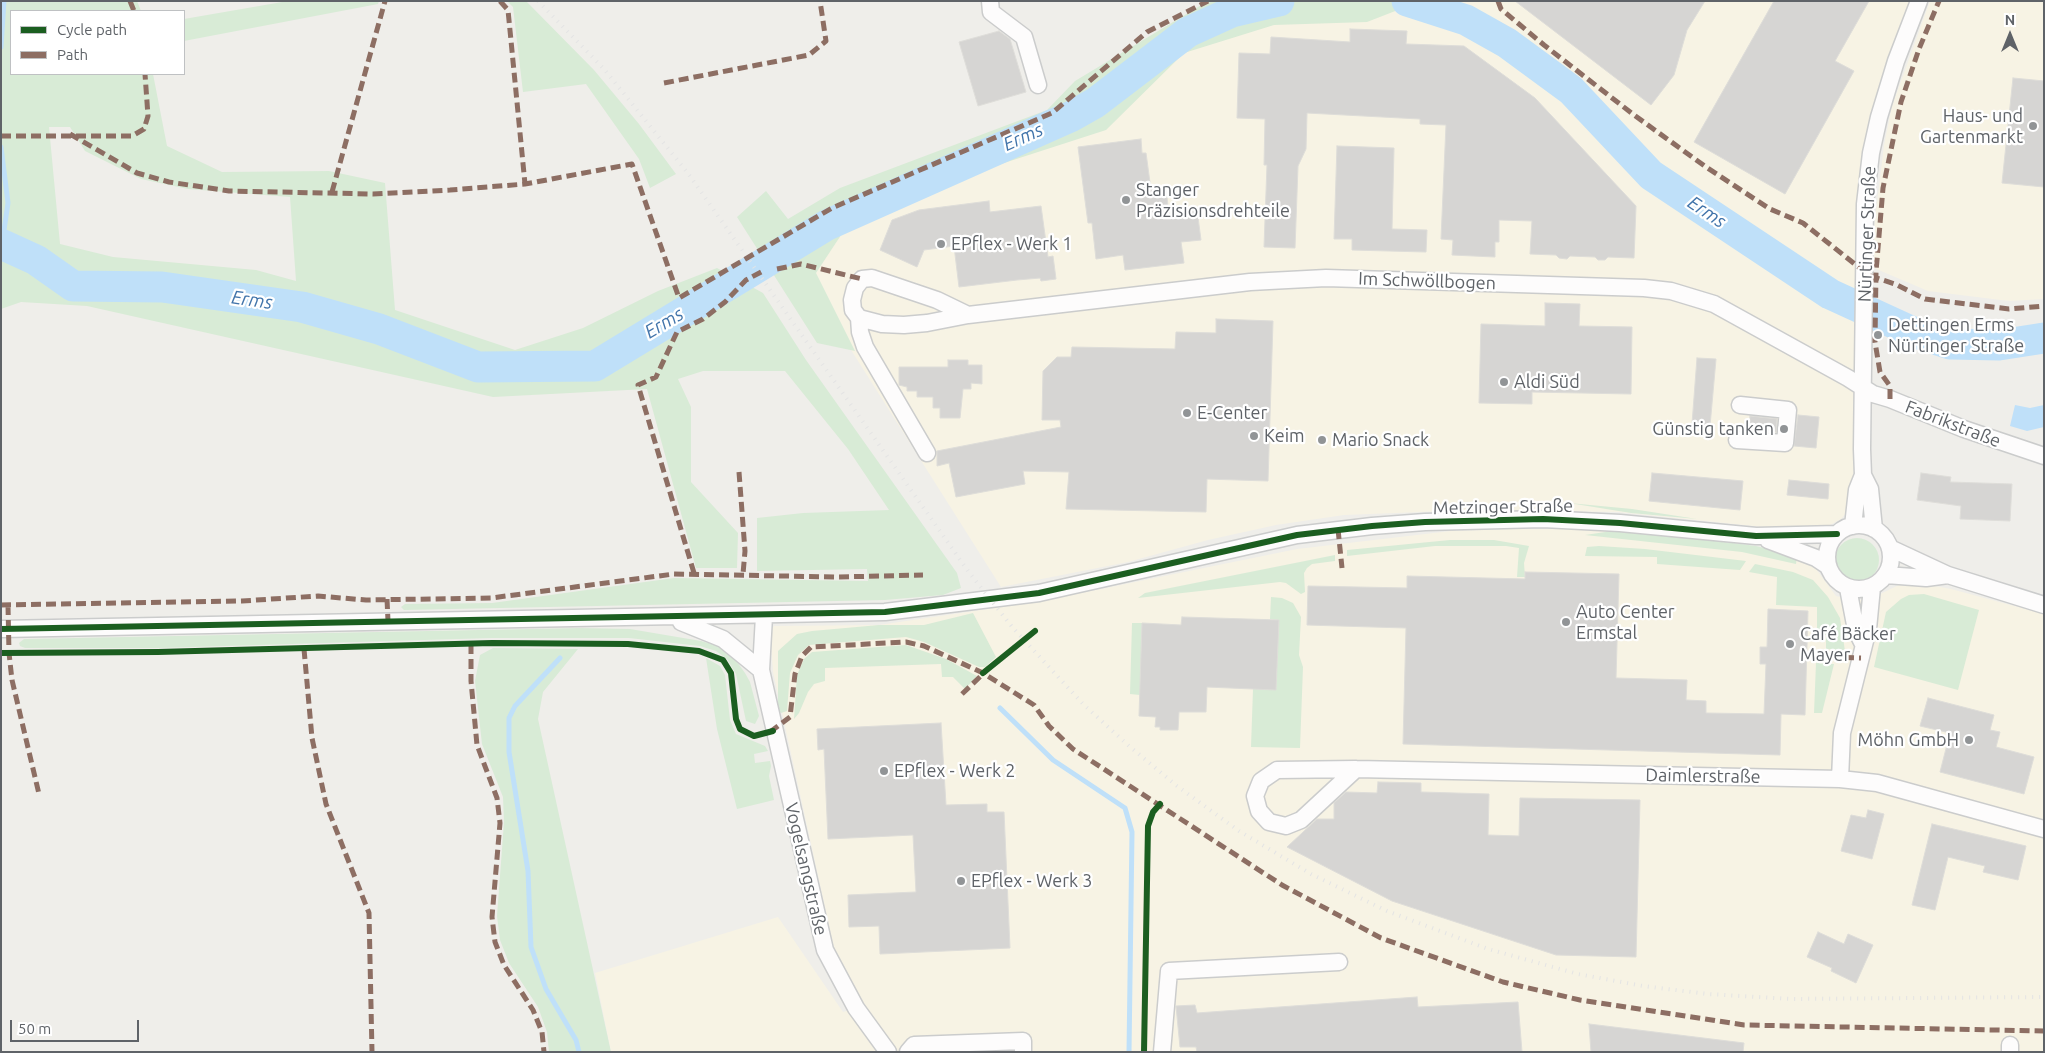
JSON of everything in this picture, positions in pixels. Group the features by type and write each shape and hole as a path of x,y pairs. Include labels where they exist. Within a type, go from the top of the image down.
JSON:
{"street":[{"path":"990,1 991,12 1024,37 1038,85"},
{"name":"Nürtinger Straße","path":"1852,526 1857,490 1863,475 1865,204 1873,141 1887,89 1919,1"},
{"path":"927,453 864,347 859,318 853,310 852,300 855,288 862,280 872,278 937,300 968,315"},
{"name":"Im Schwöllbogen","path":"859,318 882,324 904,325 927,323 968,315 1250,282 1326,278 1644,288 1671,291 1714,304 1848,378 1864,389"},
{"name":"Fabrikstraße","path":"1864,389 1964,429 2044,456"},
{"path":"1738,440 1785,443 1788,410 1740,405"},
{"name":"Nürtinger Straße","path":"1863,475 1870,489 1874,529"},
{"name":"Metzinger Straße","path":"1,629 764,616 886,612 1008,598 1173,564 1297,535 1372,526 1514,519 1590,521 1756,536 1837,534 1852,526"},
{"path":"1852,526 1866,526 1874,529 1884,537 1890,548 1891,562 1886,575 1872,587 1860,590 1848,588 1856,630 1863,644"},
{"path":"1828,566 1829,547 1837,534"},
{"name":"Metzinger Straße","path":"1756,536 1816,558 1828,566 1838,582 1848,588"},
{"path":"1890,548 1948,575 2044,604"},
{"path":"1886,575 1926,578 1948,575"},
{"path":"1840,779 1842,733 1868,629 1872,587"},
{"name":"Vogelsangstraße","path":"764,616 761,670 825,950 856,1008 888,1052"},
{"path":"666,617 703,629 723,639 761,670"},
{"name":"Daimlerstraße","path":"1356,770 1302,820 1286,826 1269,822 1259,811 1255,796 1261,781 1277,770 1356,770 1840,779 1886,785 2044,829"},
{"path":"1162,1052 1170,971 1339,962"},
{"path":"908,1052 914,1045 1023,1041 1023,1052"}],"shaded area":[{"path":"1417,1 1911,1 1858,227 1853,500 1848,511 1841,519 1830,525 1816,529 1792,530 1618,512 1472,510 1344,515 1276,525 1208,540 1128,562 1001,587 846,342 813,273 845,223 1181,53 1271,25"},
{"path":"1930,1 2044,1 2044,299 2009,301 1928,291 1874,268 1874,228 1884,145 1892,106"},
{"path":"1590,529 1755,548 1805,560 1816,569 1836,596 1853,600 1868,600 1905,582 1951,589 2044,614 2044,1052 611,1052 595,973 778,917 843,1012 863,1006 834,948 773,672 770,630 774,626 879,625 1042,601 1297,549 1451,531"}],"green space":[{"path":"1,1 137,1 141,10 10,10 10,75 153,75 167,146 222,172 329,171 385,183 395,310 515,350 583,328 658,291 717,268 763,293 806,360 957,573 961,588 943,595 885,600 404,610 401,607 405,604 492,603 674,578 868,581 867,569 757,571 757,518 803,513 889,510 848,449 785,371 703,371 678,379 691,407 691,482 738,533 737,568 696,568 647,389 493,397 87,306 21,302 1,309","holes":["49,127 70,127 85,151 141,179 188,189 290,197 296,281 256,270 113,257 60,244"]},
{"path":"288,1 379,1 378,4 185,41 185,19"},
{"path":"507,1 526,1 594,70 639,124 676,174 650,188 639,159 586,84 523,92 513,7"},
{"path":"1208,1 1421,1 1367,22 1274,25 1184,53 1106,130 1004,163 849,223 816,273 855,351 817,343 737,217 766,191 788,219 840,188 1047,110 1075,81"},
{"path":"1569,503 1632,509 1697,519 1631,513"},
{"path":"1612,531 1642,531 1756,546 1797,556 1796,564 1742,552 1585,535"},
{"path":"1861,538 1873,544 1878,551 1878,569 1873,576 1866,581 1853,582 1841,576 1836,569 1835,556 1841,544 1848,539"},
{"path":"1450,540 1494,540 1529,546 1524,563 1525,577 1517,577 1519,548 1506,546 1435,546 1347,556 1347,550"},
{"path":"1587,547 1645,549 1746,561 1740,570 1657,564 1657,557 1585,556"},
{"path":"1335,555 1335,561 1312,564 1307,568 1304,573 1305,592 1301,594 1286,583 1280,582 1138,598 1145,593"},
{"path":"1755,564 1793,572 1813,580 1828,597 1840,618 1845,651 1826,649 1826,635 1817,635 1817,607 1776,605 1777,577 1749,572"},
{"path":"1924,594 1979,610 1958,690 1874,667 1886,612 1901,599 1909,595"},
{"path":"1271,597 1282,598 1293,603 1301,617 1299,655 1303,667 1300,748 1251,747 1253,689 1276,689 1279,620 1270,619"},
{"path":"973,613 996,657 985,667 979,667 924,642 906,637 809,645 798,655 790,673 787,711 781,713 778,710 778,651 797,634 879,625 924,625"},
{"path":"1132,623 1142,623 1140,695 1130,694"},
{"path":"579,628 630,629 701,641 719,646 732,655 750,682 759,716 755,724 746,721 736,674 727,659 716,651 700,646 629,638 492,638 158,648 25,648 20,646 19,643 24,639"},
{"path":"906,645 946,659 977,676 965,689 953,677 942,677 941,664 825,668 825,681 814,684 794,719 797,675 804,659 812,652"},
{"path":"493,648 578,649 543,692 538,719 611,1052 549,1052 547,1032 538,1007 509,963 500,940 497,916 504,822 503,797 482,744 475,681 480,655"},
{"path":"706,658 720,666 725,675 730,720 736,734 765,746 768,751 754,754 755,763 770,761 769,776 774,800 737,809 717,729"},
{"path":"1816,663 1834,664 1822,713 1814,713"}],"water":[{"path":"2015,405 2030,408 2044,405 2044,427 2027,431 2010,426"}],"building":[{"path":"1515,1 1705,1 1687,30 1674,75 1651,105"},
{"path":"1774,1 1869,1 1835,61 1854,71 1785,194 1694,142"},
{"path":"1350,29 1407,31 1406,44 1464,46 1535,98 1636,206 1634,258 1608,257 1605,260 1598,260 1595,257 1570,256 1567,259 1559,258 1556,255 1530,254 1532,221 1499,220 1499,242 1495,242 1495,257 1452,255 1453,240 1441,239 1446,125 1420,124 1420,119 1307,113 1306,149 1298,166 1295,248 1264,247 1267,165 1264,165 1265,119 1237,118 1239,53 1270,54 1271,37 1350,42"},
{"path":"999,31 1010,39 1026,92 978,106 959,42"},
{"path":"2013,78 2044,81 2044,187 2002,183"},
{"name":"Stanger Präzisionsdrehteile","path":"1141,139 1142,153 1146,153 1151,190 1166,189 1169,214 1197,210 1201,240 1181,242 1184,263 1125,270 1123,255 1096,259 1092,223 1088,223 1078,147"},
{"path":"1337,146 1394,148 1392,229 1427,230 1426,252 1352,250 1352,239 1334,239"},
{"name":"EPflex - Werk 1","path":"989,201 990,212 1041,206 1048,257 1053,256 1056,279 1041,281 1040,278 959,287 954,246 924,250 917,267 880,250 892,220 919,210"},
{"path":"1545,303 1580,304 1579,326 1632,327 1631,394 1532,392 1532,404 1479,403 1481,324 1545,326"},
{"path":"1216,319 1273,321 1268,481 1207,479 1206,512 1066,509 1069,472 1023,471 1025,484 956,497 949,463 937,466 937,451 1061,427 1060,420 1042,420 1043,371 1057,357 1071,357 1072,347 1175,349 1176,332 1216,333"},
{"path":"1697,358 1716,359 1710,426 1692,424"},
{"path":"948,360 968,360 968,365 982,365 982,384 971,383 971,389 963,389 960,418 940,418 940,408 933,408 933,397 917,397 917,391 907,391 907,387 899,385 899,367 948,367"},
{"path":"1798,415 1819,417 1816,448 1794,446"},
{"path":"1750,416 1777,419 1776,432 1749,431"},
{"path":"1652,473 1743,481 1740,510 1649,501"},
{"path":"1921,473 1951,477 1950,482 2012,484 2010,521 1960,519 1961,506 1917,500"},
{"path":"1789,480 1829,484 1828,499 1787,495"},
{"path":"1525,572 1619,574 1616,678 1687,680 1686,700 1706,701 1706,713 1764,714 1766,664 1760,664 1760,647 1767,647 1768,609 1808,611 1805,715 1781,714 1780,755 1403,744 1406,628 1307,625 1308,586 1407,588 1407,576 1525,579"},
{"path":"1182,617 1279,620 1276,690 1207,687 1206,712 1179,712 1178,730 1160,730 1160,727 1155,727 1156,717 1139,716 1142,623 1181,625"},
{"name":"Möhn GmbH","path":"1928,698 1994,715 1990,730 2000,732 1996,747 2034,757 2024,794 1940,772 1950,733 1920,726"},
{"path":"941,723 946,805 987,804 987,812 1004,812 1010,948 880,954 879,926 849,927 848,895 916,892 913,835 828,839 824,749 818,750 817,729"},
{"path":"1378,782 1421,783 1421,792 1489,794 1488,835 1519,836 1520,798 1640,800 1636,957 1556,955 1392,901 1287,847 1317,819 1334,819 1334,803 1346,792 1377,793"},
{"path":"1868,810 1884,814 1872,859 1841,851 1851,815 1866,818"},
{"path":"1932,824 2026,846 2018,880 1983,872 1985,866 1948,857 1935,910 1912,905"},
{"path":"1818,932 1844,944 1848,934 1873,945 1856,983 1831,971 1832,968 1807,957"},
{"path":"1417,997 1418,1007 1518,1002 1522,1052 1197,1052 1196,1047 1180,1047 1176,1006 1195,1005 1197,1013"},
{"path":"1589,1024 1744,1043 1743,1052 1591,1052"}],"waterway":[{"path":"1,47 4,1"},
{"name":"Erms","path":"1,244 36,260 73,286 162,287 302,307 379,329 478,367 595,366 827,225 1072,116 1095,103 1188,32 1232,12 1279,1"},
{"name":"Erms","path":"1407,1 1466,20 1507,43 1571,90 1651,175 1830,294 1913,332 1950,344 1999,345 2044,338"},
{"path":"1,147 8,203 2,244"},
{"path":"560,658 515,706 509,718 509,752 528,871 531,947 546,989 576,1040 579,1052"},
{"path":"1000,708 1053,760 1125,808 1132,832 1129,1052"}],"railway":[{"path":"538,1 604,69 687,172 968,571 1013,628 1084,705 1129,746 1177,786 1239,831 1311,874 1387,911 1488,949 1578,974 1643,986 1708,994 1791,999 2044,997"}],"marked path":[{"path":"130,1 134,10"},
{"path":"332,192 385,1"},
{"path":"500,1 508,10 525,184"},
{"path":"664,83 809,55 826,41 820,1"},
{"path":"70,134 137,173 169,182 229,191 373,194 450,190 525,184 632,164 679,298 832,208 1052,113 1147,32 1208,1"},
{"path":"1498,1 1501,9 1634,115 1706,167 1770,209 1803,223 1870,276 1895,284 1925,299 2009,309 2044,306"},
{"path":"1890,399 1890,386 1880,372 1875,342 1876,272 1883,188 1901,102 1919,49 1939,1"},
{"path":"1,136 132,136 144,129 148,116 145,75"},
{"path":"777,269 801,264 862,279"},
{"path":"694,573 638,385 656,377 677,332 703,319 725,302 746,280 763,271"},
{"path":"739,472 745,551 743,574"},
{"path":"1338,529 1342,568"},
{"path":"1,605 242,601 318,596 366,600 491,598 674,574 838,577 923,575"},
{"path":"387,599 388,621"},
{"path":"8,605 9,653 12,680 39,794"},
{"path":"770,732 790,717 795,674 802,656 811,647 906,642 924,646 983,673 1034,705 1049,726 1073,749 1282,885 1381,938 1503,982 1580,1000 1744,1025 2044,1031"},
{"path":"471,644 471,681 477,745 497,798 500,823 492,917 495,942 504,965 533,1010 542,1032 544,1052"},
{"path":"304,649 312,738 326,804 369,913 372,1052"},
{"path":"1829,657 1861,658"},
{"path":"962,694 986,671"}],"cycle path":[{"path":"1,629 885,612 1039,593 1297,535 1425,522 1543,519 1620,523 1756,536 1837,534"},
{"path":"983,673 1035,631"},
{"path":"1,653 158,652 492,643 628,644 699,651 723,660 731,673 736,719 740,729 754,736 773,731"},
{"path":"1144,1052 1148,826 1153,812 1160,804"}],"place":[{"name":"Haus- und Gartenmarkt","path":"2033,126"},
{"name":"Stanger Präzisionsdrehteile","path":"1126,200"},
{"name":"EPflex - Werk 1","path":"941,244"},
{"name":"Dettingen Erms Nürtinger Straße","path":"1878,335"},
{"name":"Aldi Süd","path":"1504,382"},
{"name":"E-Center","path":"1187,413"},
{"name":"Günstig tanken","path":"1784,429"},
{"name":"Keim","path":"1254,436"},
{"name":"Mario Snack","path":"1322,440"},
{"name":"Auto Center Ermstal","path":"1566,622"},
{"name":"Café Bäcker Mayer","path":"1790,644"},
{"name":"Möhn GmbH","path":"1969,740"},
{"name":"EPflex - Werk 2","path":"884,771"},
{"name":"EPflex - Werk 3","path":"961,881"}]}
